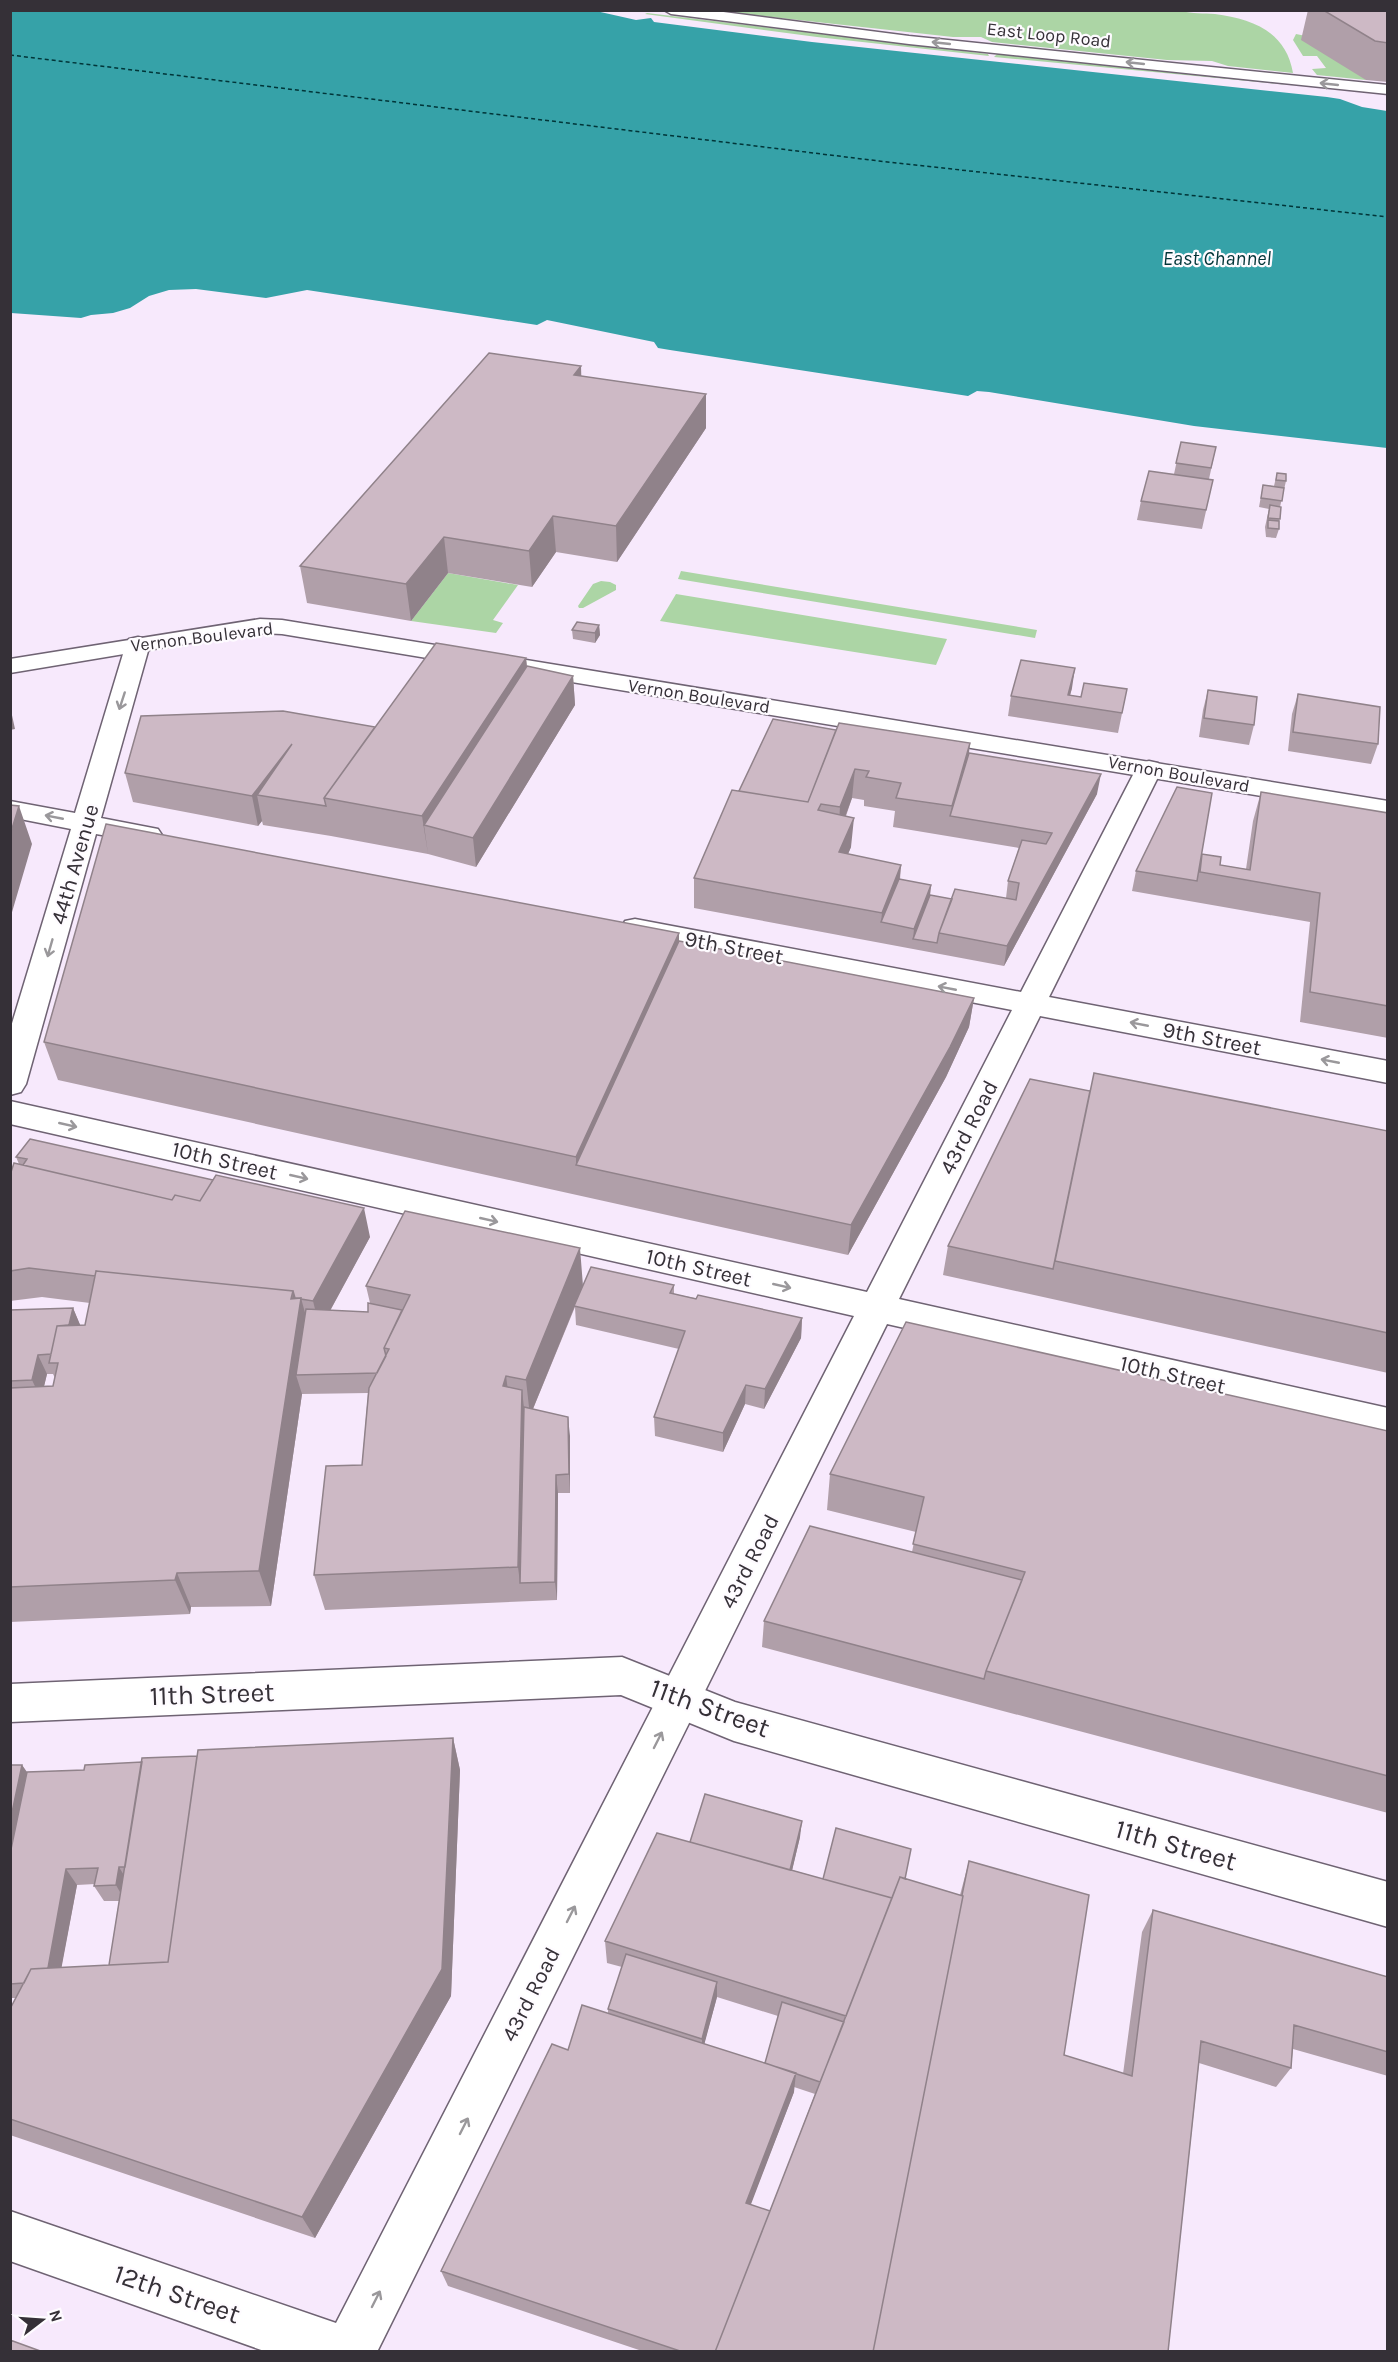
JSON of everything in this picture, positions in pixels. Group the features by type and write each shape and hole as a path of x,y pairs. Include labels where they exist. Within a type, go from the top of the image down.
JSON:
{"street":[{"name":"East Loop Road","path":"671,10 909,40 1388,90"},
{"name":"Vernon Boulevard","path":"10,666 246,627 282,627 1388,809"},
{"name":"44th Avenue","path":"10,1084 138,644"},
{"name":"43rd Road","path":"349,2352 1149,769"},
{"path":"10,809 169,839"},
{"name":"9th Street","path":"607,923 1388,1072"},
{"name":"10th Street","path":"10,1112 1388,1423"},
{"name":"11th Street","path":"10,1703 622,1676 734,1720 1388,1905"},
{"name":"12th Street","path":"10,2236 343,2352"}],"green space":[{"path":"716,11 1183,11 1215,14 1242,19 1275,37 1289,59 1293,73 1228,66 1212,61 1167,60 992,42 981,37 953,37"},
{"path":"645,14 988,54 989,56 817,37"},
{"path":"1296,34 1345,44 1366,80 1317,75 1312,69 1326,68 1317,56 1303,56 1293,40"},
{"path":"997,54 1300,86 994,57"},
{"path":"681,571 1037,630 1035,638 678,579"},
{"path":"448,573 518,585 493,620 503,623 496,633 411,621"},
{"path":"601,581 616,585 616,590 579,608 578,606 593,584"},
{"path":"676,594 947,639 936,665 660,621"}],"water":[{"name":"East Channel","path":"10,11 596,11 636,20 651,18 654,22 812,42 1327,97 1387,111 1387,448 1194,426 989,392 977,391 968,396 658,348 654,342 547,320 537,325 307,290 266,298 196,289 169,290 149,296 130,308 81,318 11,313"}],"building":[{"path":"1323,10 1388,10 1388,43 1375,41"},
{"path":"489,353 581,366 574,375 706,394 616,526 553,516 529,551 444,537 406,584 300,566"},
{"path":"1181,442 1216,447 1211,468 1176,463"},
{"path":"1149,471 1213,480 1206,510 1141,501"},
{"path":"1277,473 1286,474 1286,481 1276,480"},
{"path":"1263,485 1284,488 1282,501 1261,498"},
{"path":"1270,505 1281,507 1280,519 1268,518"},
{"path":"1268,520 1279,521 1279,529 1268,528"},
{"path":"577,622 599,625 595,633 572,630"},
{"path":"436,643 526,658 422,816 324,798"},
{"path":"1021,660 1075,668 1068,695 1081,697 1084,683 1127,689 1122,713 1011,696"},
{"path":"527,666 573,676 473,838 424,825"},
{"path":"1208,690 1257,697 1254,725 1204,718"},
{"path":"1298,694 1380,707 1378,744 1293,732"},
{"path":"283,711 375,727 324,798 326,806 257,795 292,744 252,796 125,773 141,716"},
{"path":"773,719 836,730 808,802 739,791"},
{"path":"839,723 970,743 952,806 896,798 901,783 866,777 869,771 855,769 840,807 821,804 818,810 854,818 839,852 901,865 882,913 694,878 732,790 808,802"},
{"path":"969,753 1101,774 1007,946 939,933 955,889 1016,900 1019,883 1008,881 1022,840 1046,844 1052,833 950,816"},
{"path":"1177,787 1212,793 1197,881 1136,871"},
{"path":"1261,792 1388,813 1388,1006 1310,992 1320,893 1200,872 1202,854 1221,857 1220,865 1250,870"},
{"path":"10,805 19,806 10,835"},
{"path":"106,824 679,933 576,1157 44,1042"},
{"path":"899,879 931,885 914,929 881,922"},
{"path":"930,895 952,899 937,943 913,939"},
{"path":"679,941 974,998 950,1047 851,1225 576,1165"},
{"path":"1094,1073 1388,1131 1388,1333 1055,1261"},
{"path":"1030,1079 1090,1091 1053,1269 948,1246"},
{"path":"30,1139 213,1180 200,1201 175,1195 172,1200 23,1165 27,1159 16,1157"},
{"path":"14,1163 172,1200 175,1195 200,1201 216,1175 364,1208 313,1301 295,1298 293,1291 96,1271 95,1276 29,1268 10,1271 10,1175"},
{"path":"405,1211 580,1248 526,1380 506,1376 503,1386 522,1390 518,1567 314,1575 326,1466 362,1465 369,1388 389,1349 384,1348 410,1295 366,1286"},
{"path":"591,1267 674,1285 670,1293 696,1299 698,1295 802,1318 765,1389 746,1385 723,1433 654,1417 685,1331 574,1306"},
{"path":"96,1271 293,1291 291,1299 301,1298 259,1571 177,1573 175,1580 10,1587 10,1388 53,1386 58,1363 49,1363 57,1326 85,1325"},
{"path":"368,1303 402,1310 384,1348 386,1356 377,1373 296,1375 306,1309 368,1312"},
{"path":"73,1308 69,1325 57,1326 51,1354 38,1355 32,1380 10,1381 10,1310"},
{"path":"906,1322 1388,1431 1388,1776 986,1671 1025,1572 913,1544 924,1497 830,1474"},
{"path":"524,1407 568,1417 569,1474 556,1475 555,1582 520,1583"},
{"path":"810,1526 1022,1580 984,1679 764,1621"},
{"path":"453,1738 442,1969 302,2217 10,2119 10,2009 31,1969 168,1962 198,1750"},
{"path":"197,1756 168,1962 109,1965 142,1758"},
{"path":"142,1762 125,1867 119,1867 116,1885 94,1886 98,1868 66,1869 48,1968 31,1969 24,1983 10,1984 10,1854 27,1772 84,1770 85,1765"},
{"path":"10,1765 22,1765 10,1822"},
{"path":"705,1794 802,1821 790,1870 690,1842"},
{"path":"836,1828 911,1849 905,1879 900,1877 892,1898 823,1879"},
{"path":"657,1833 892,1898 846,2016 605,1941"},
{"path":"969,1861 1089,1895 1064,2055 1132,2076 1153,1910 1388,1977 1388,2052 1294,2025 1291,2068 1201,2041 1168,2352 873,2352"},
{"path":"900,1877 963,1896 873,2352 715,2352"},
{"path":"626,1954 717,1982 702,2039 608,2009"},
{"path":"782,2002 844,2022 820,2082 765,2063"},
{"path":"582,2005 796,2073 746,2203 770,2211 715,2352 683,2352 441,2271 552,2044 568,2050"},
{"path":"10,2340 43,2352 10,2352"}],"ferry route":[{"path":"10,55 879,161 1388,217"}]}
